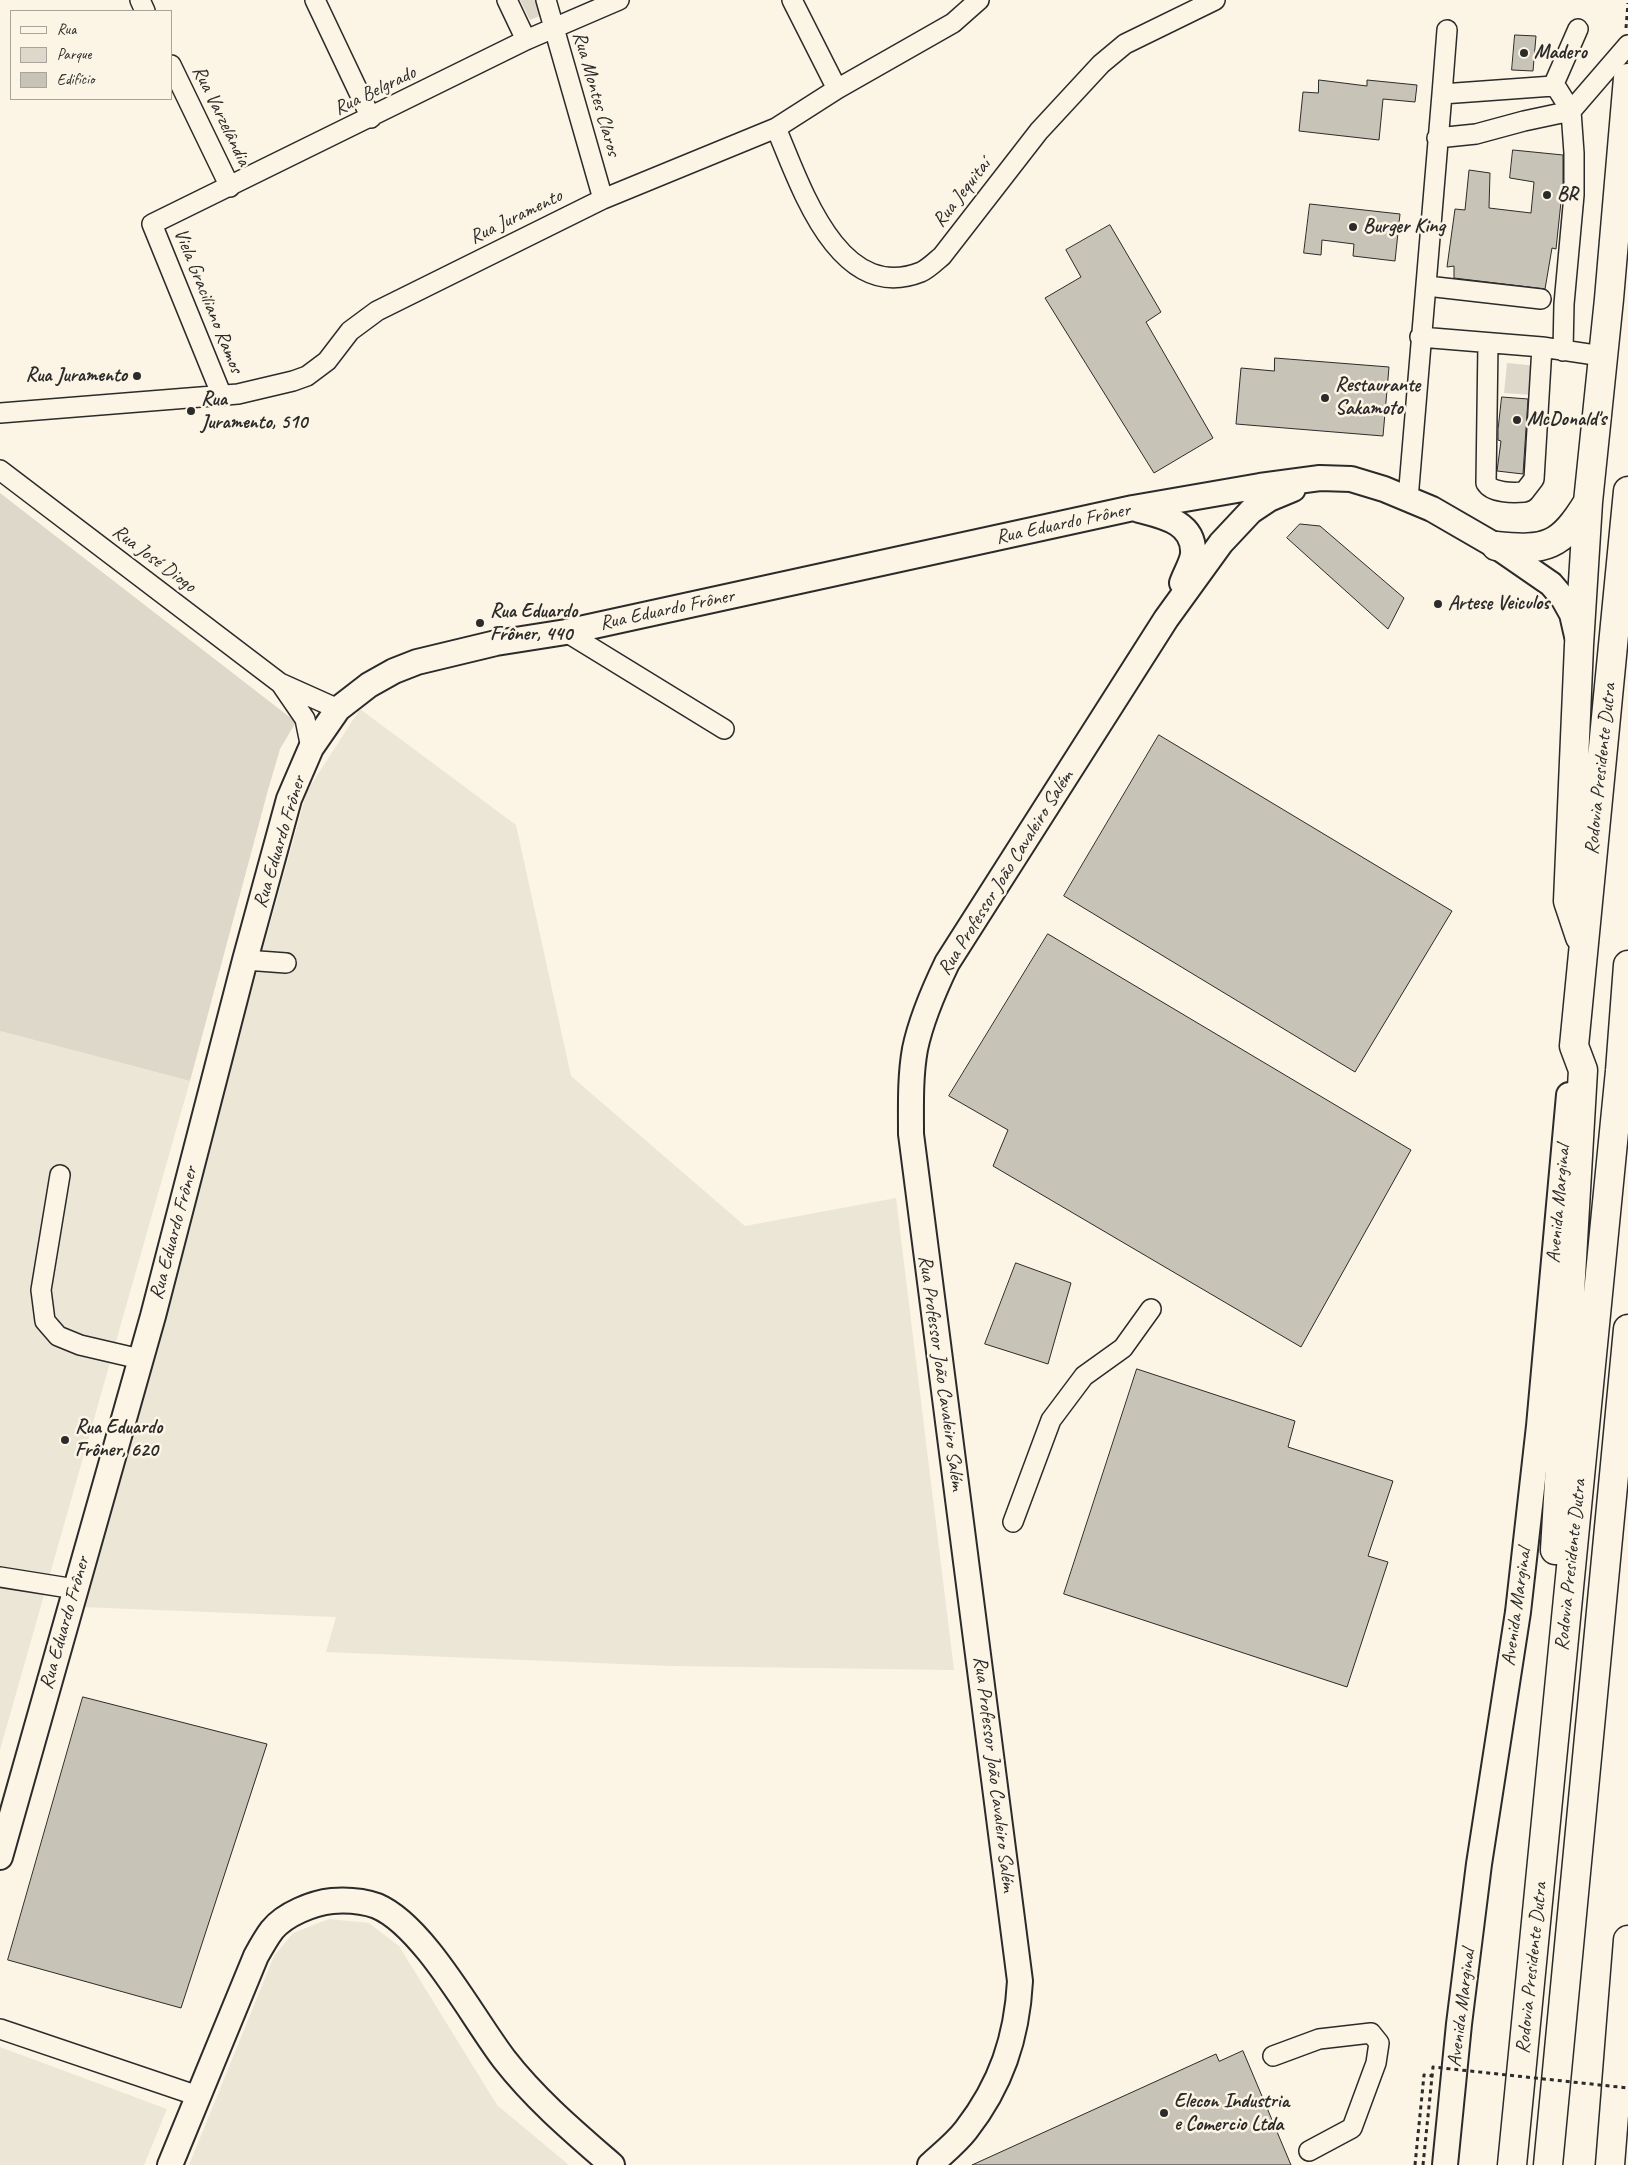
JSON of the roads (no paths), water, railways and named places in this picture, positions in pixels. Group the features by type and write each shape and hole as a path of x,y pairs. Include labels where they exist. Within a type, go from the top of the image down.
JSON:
{"highway":[{"path":"1583,946 1568,900 1579,645 1588,502 1609,299 1628,78"},
{"name":"Rodovia Presidente Dutra","path":"1574,1046 1628,491"},
{"path":"1496,546 1526,549 1554,543 1571,528 1588,502"},
{"name":"Rodovia Presidente Dutra","path":"1512,2165 1619,1080 1628,965"},
{"path":"1559,1688 1549,1640 1583,1070 1574,1046"},
{"name":"Rodovia Presidente Dutra","path":"1548,2165 1628,1329"},
{"path":"1610,2165 1625,2006 1628,1940"}],"main road":[{"name":"Rua Eduardo Frôner","path":"0,1857 140,1359 289,799 311,748 338,709 378,680 394,671 417,662 496,643 566,632 1133,508 1260,486 1320,478 1351,479 1408,499 1432,509 1496,546 1551,584 1563,598 1572,614 1579,645"},
{"name":"Rua Professor João Cavaleiro Salém","path":"930,2165 966,2131 1001,2074 1010,2050 1018,2012 1020,1981 911,1134 911,1097 915,1050 935,990 947,963 1166,619 1221,543 1251,511 1269,499 1320,478"},
{"name":"Rua Professor João Cavaleiro Salém","path":"1133,508 1172,519 1186,530 1192,542 1193,555 1166,619"},
{"name":"Avenida Marginal","path":"1445,2165 1453,2080 1479,1864 1518,1612 1539,1426 1574,1046"},
{"path":"170,2165 256,1956 273,1929 296,1912 319,1902 348,1900 377,1906 399,1920 425,1947 504,2060 543,2104 612,2165"}],"street":[{"path":"315,0 371,118"},
{"path":"507,0 526,40"},
{"name":"Rua Montes Claros","path":"546,0 603,199"},
{"name":"Rua Belgrado","path":"152,224 371,118 526,40 619,0"},
{"path":"792,0 837,89"},
{"name":"Rua Juramento","path":"0,413 222,396 238,394 307,376 326,361 350,331 377,311 603,199 776,128 837,89 953,23 980,0"},
{"name":"Rua Jequitaí","path":"776,128 821,226 845,258 869,274 897,278 922,272 942,256 1039,131 1101,64 1125,44 1215,0"},
{"path":"1553,86 1578,29"},
{"path":"1408,499 1447,30"},
{"path":"1437,138 1476,134 1571,111 1628,45"},
{"name":"Rua Varzelândia","path":"172,67 230,187"},
{"path":"1442,94 1553,86 1558,90 1571,111 1574,194 1564,304 1563,351"},
{"name":"Viela Graciliano Ramos","path":"152,224 222,396"},
{"path":"1427,286 1541,299"},
{"path":"1420,337 1542,347 1602,356"},
{"path":"1488,343 1486,484 1491,489 1516,493 1524,492 1534,479 1542,347"},
{"name":"Rua José Diogo","path":"0,470 280,683 338,709"},
{"path":"566,632 724,729"},
{"name":"Rua José Diogo","path":"280,683 305,719 311,748"},
{"path":"245,960 286,963"},
{"path":"60,1175 41,1290 45,1321 58,1336 80,1345 140,1359"},
{"path":"1013,1522 1051,1420 1084,1376 1123,1348 1151,1309"},
{"path":"0,1577 74,1589"},
{"path":"0,2030 198,2096"},
{"path":"1273,2056 1319,2039 1371,2033 1379,2043 1376,2063 1352,2128 1309,2151"}],"place":[{"name":"Madero","path":"1524,53"},
{"name":"BR","path":"1547,195"},
{"name":"Burger King","path":"1353,227"},
{"name":"Rua Juramento","path":"137,376"},
{"name":"Restaurante Sakamoto","path":"1325,398"},
{"name":"Rua Juramento, 510","path":"191,411"},
{"name":"McDonald's","path":"1517,420"},
{"name":"Artese Veiculos","path":"1438,604"},
{"name":"Rua Eduardo Frôner, 440","path":"480,623"},
{"name":"Rua Eduardo Frôner, 620","path":"65,1440"},
{"name":"Elecon Industria e Comercio Ltda","path":"1164,2113"}]}
